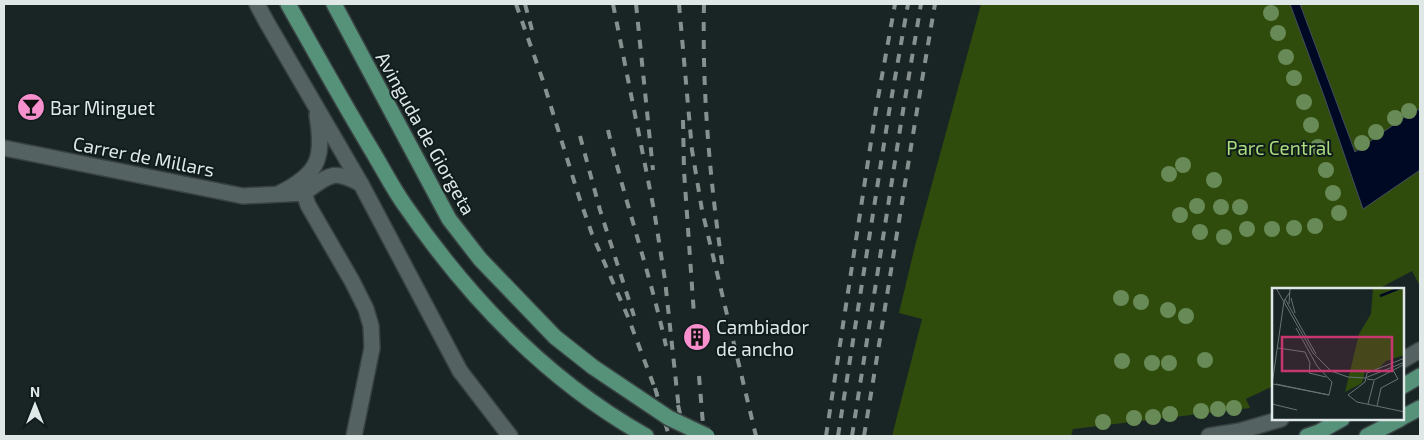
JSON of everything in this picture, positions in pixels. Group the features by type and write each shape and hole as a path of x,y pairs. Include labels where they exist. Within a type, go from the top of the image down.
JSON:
{"main road":[{"path":"288,4 402,202 426,237 458,276 507,330 558,376 595,404 646,436"},
{"name":"Avinguda de Giorgeta","path":"334,4 449,219 480,259 555,337 593,367 669,418 707,436"},
{"path":"1404,385 1420,376"},
{"path":"1404,416 1420,408"},
{"path":"1307,436 1319,432 1340,420"},
{"path":"1367,436 1397,420"}],"street":[{"path":"257,4 361,184 460,371 510,436"},
{"name":"Carrer de Millars","path":"278,194 306,177 314,166 320,150 320,132 316,108"},
{"name":"Carrer de Millars","path":"4,148 242,196 304,193"},
{"path":"354,436 372,348 371,326 366,308 308,205 304,193 325,178 339,175 348,177 361,184"},
{"path":"1404,359 1420,350"},
{"path":"1209,436 1240,431 1277,420"}],"green space":[{"name":"Parc Central","path":"981,4 1420,4 1420,286 1412,271 1380,288 1272,288 1272,386 1246,399 1250,408 1073,429 1071,436 892,436 922,319 899,313 915,246"}],"water":[{"path":"1290,4 1300,4 1355,152 1416,109 1420,111 1420,170 1363,209 1324,96"}],"railway":[{"path":"516,4 592,234 628,317 657,394"},
{"path":"525,4 532,30"},
{"path":"613,4 654,210 665,280 679,410"},
{"path":"636,4 653,170"},
{"path":"679,4 692,150 702,210 756,436"},
{"path":"704,4 704,71 708,137 714,204 723,270"},
{"path":"826,436 876,109 895,4"},
{"path":"838,436 908,4"},
{"path":"852,436 921,4"},
{"path":"864,436 935,4"},
{"path":"683,120 684,171 694,315"},
{"path":"608,130 666,346"},
{"path":"580,136 600,210 634,316"},
{"path":"699,376 704,436"},
{"path":"655,388 669,436"},
{"path":"678,405 685,436"}],"place":[{"name":"Bar Minguet","path":"31,107"},
{"name":"Cambiador de ancho","path":"697,337"}]}
